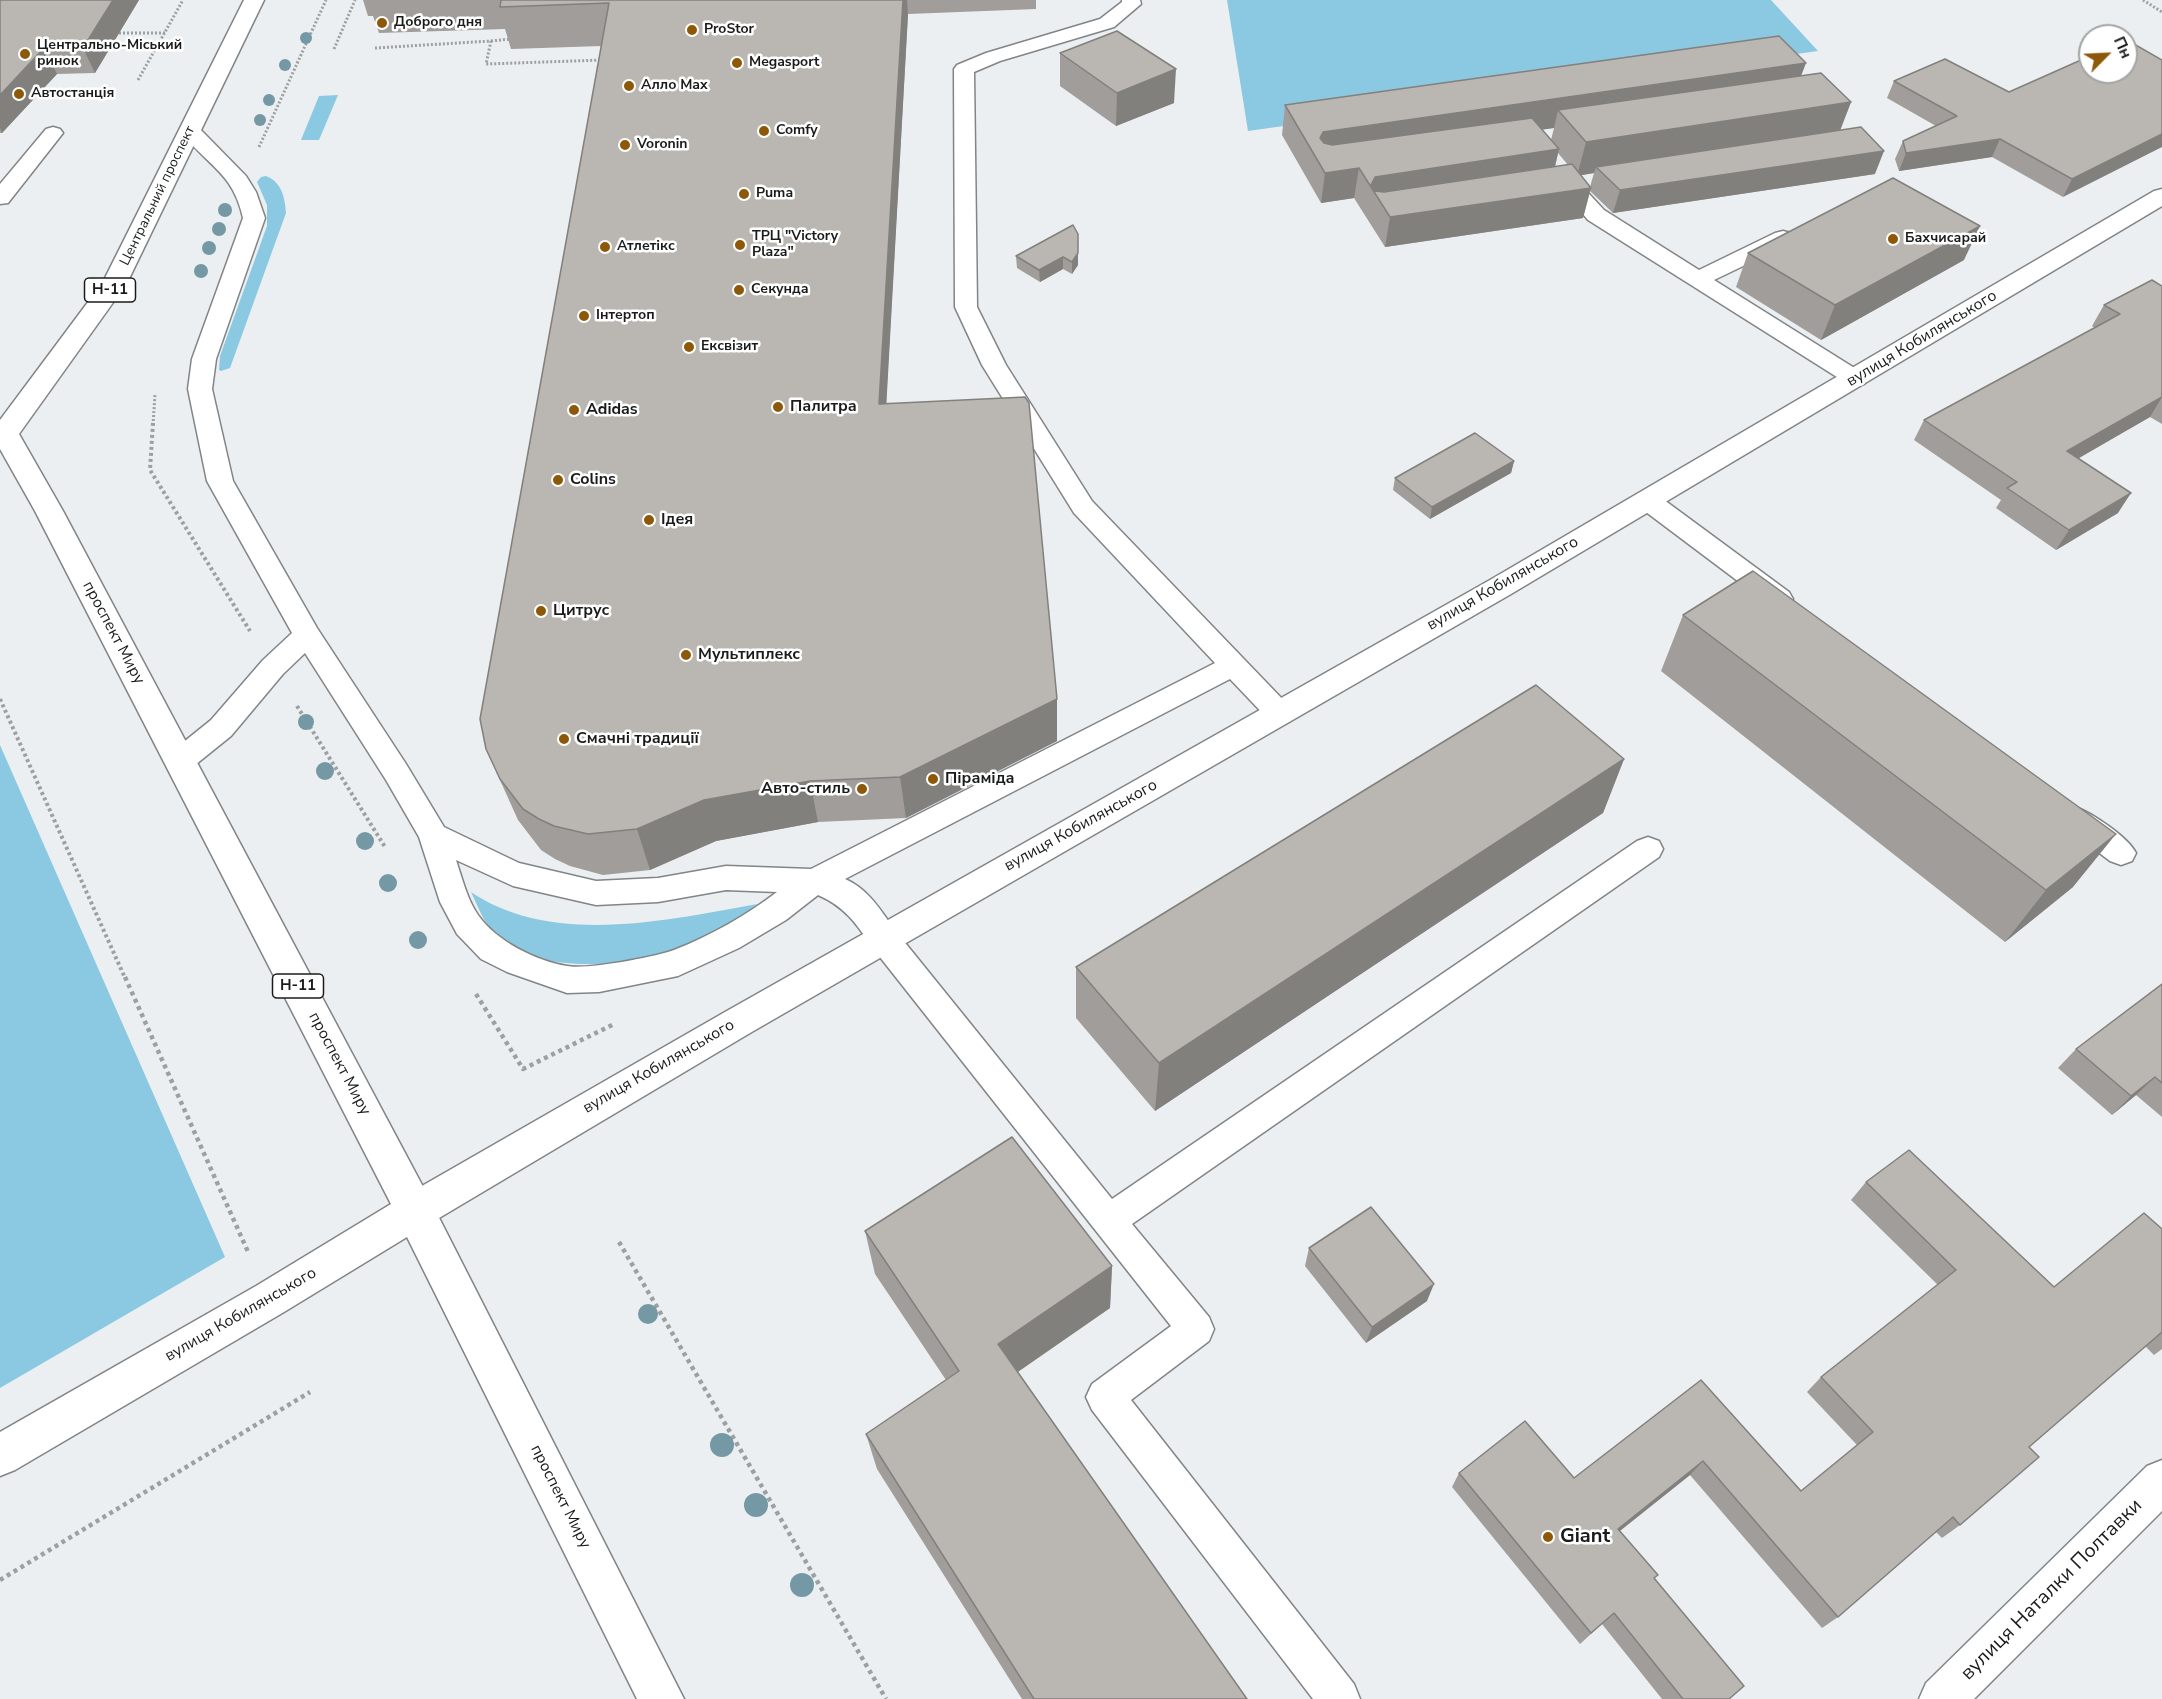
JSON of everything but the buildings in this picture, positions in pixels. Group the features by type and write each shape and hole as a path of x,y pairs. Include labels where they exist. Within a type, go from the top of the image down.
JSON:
{"main road":[{"name":"Центральний проспект","path":"2,434 115,283 254,0"},
{"name":"вулиця Кобилянського","path":"0,1455 270,1299 883,938 1280,714 1856,379 2162,196"},
{"name":"проспект Миру","path":"2,434 49,511 416,1211 661,1699"},
{"name":"вулиця Наталки Полтавки","path":"1942,1699 2162,1481"}],"lane":[{"path":"1131,0 1132,4 1107,22 964,69 966,307 1005,383 1083,507 1280,714"},
{"path":"191,131 242,184 253,207 254,218 204,359 201,389 220,481 307,635 396,771 433,835 455,902 468,925 492,950 518,963 567,980 599,979 678,963 738,933 775,911 814,881 1234,665"},
{"path":"0,198 53,133"},
{"path":"1545,155 1596,215 1856,379"},
{"path":"1547,190 1593,183"},
{"path":"1698,279 1802,229"},
{"path":"1647,500 1799,613"},
{"path":"180,760 221,728 273,667 307,635"},
{"path":"2055,804 2121,853"},
{"path":"433,835 513,874 597,893 658,890 726,878 814,881 833,886 858,901 883,938 1196,1329 1105,1397 1339,1699"},
{"path":"1108,1221 1648,849"}],"path":[{"path":"138,80 183,0"},
{"path":"334,49 355,0"},
{"path":"2143,0 2162,12"},
{"path":"105,33 165,33"},
{"path":"375,48 514,39"},
{"path":"491,41 486,64 606,59"},
{"path":"0,699 249,1255"},
{"path":"619,1242 886,1699"},
{"path":"0,1580 310,1392"}],"shaded area":[{"path":"1227,0 1771,0 1818,51 1248,131"},
{"path":"338,95 319,140 301,140 319,96"},
{"path":"266,176 279,186 286,213 230,368 221,371 219,370 220,356 267,226 267,205 257,182 261,177"},
{"path":"0,745 225,1257 0,1388"},
{"path":"471,892 503,909 537,919 574,924 611,925 649,922 757,904 715,933 669,954 620,962 566,963 541,959 519,952 502,942 488,925"}],"place":[{"name":"Доброго дня","path":"382,23"},
{"name":"ProStor","path":"692,30"},
{"name":"Центрально-Міський ринок","path":"25,54"},
{"name":"Megasport","path":"737,63"},
{"name":"Алло Max","path":"629,86"},
{"name":"Автостанція","path":"19,94"},
{"name":"Comfy","path":"764,131"},
{"name":"Voronin","path":"625,145"},
{"name":"Puma","path":"744,194"},
{"name":"Бахчисарай","path":"1893,239"},
{"name":"ТРЦ \"Victory Plaza\"","path":"740,245"},
{"name":"Атлетікс","path":"605,247"},
{"name":"Секунда","path":"739,290"},
{"name":"Інтертоп","path":"584,316"},
{"name":"Ексвізит","path":"689,347"},
{"name":"Палитра","path":"778,407"},
{"name":"Adidas","path":"574,410"},
{"name":"Colins","path":"558,480"},
{"name":"Ідея","path":"649,520"},
{"name":"Цитрус","path":"541,611"},
{"name":"Мультиплекс","path":"686,655"},
{"name":"Смачні традиції","path":"564,739"},
{"name":"Піраміда","path":"933,779"},
{"name":"Авто-стиль","path":"862,789"},
{"name":"Giant","path":"1548,1537"}]}
